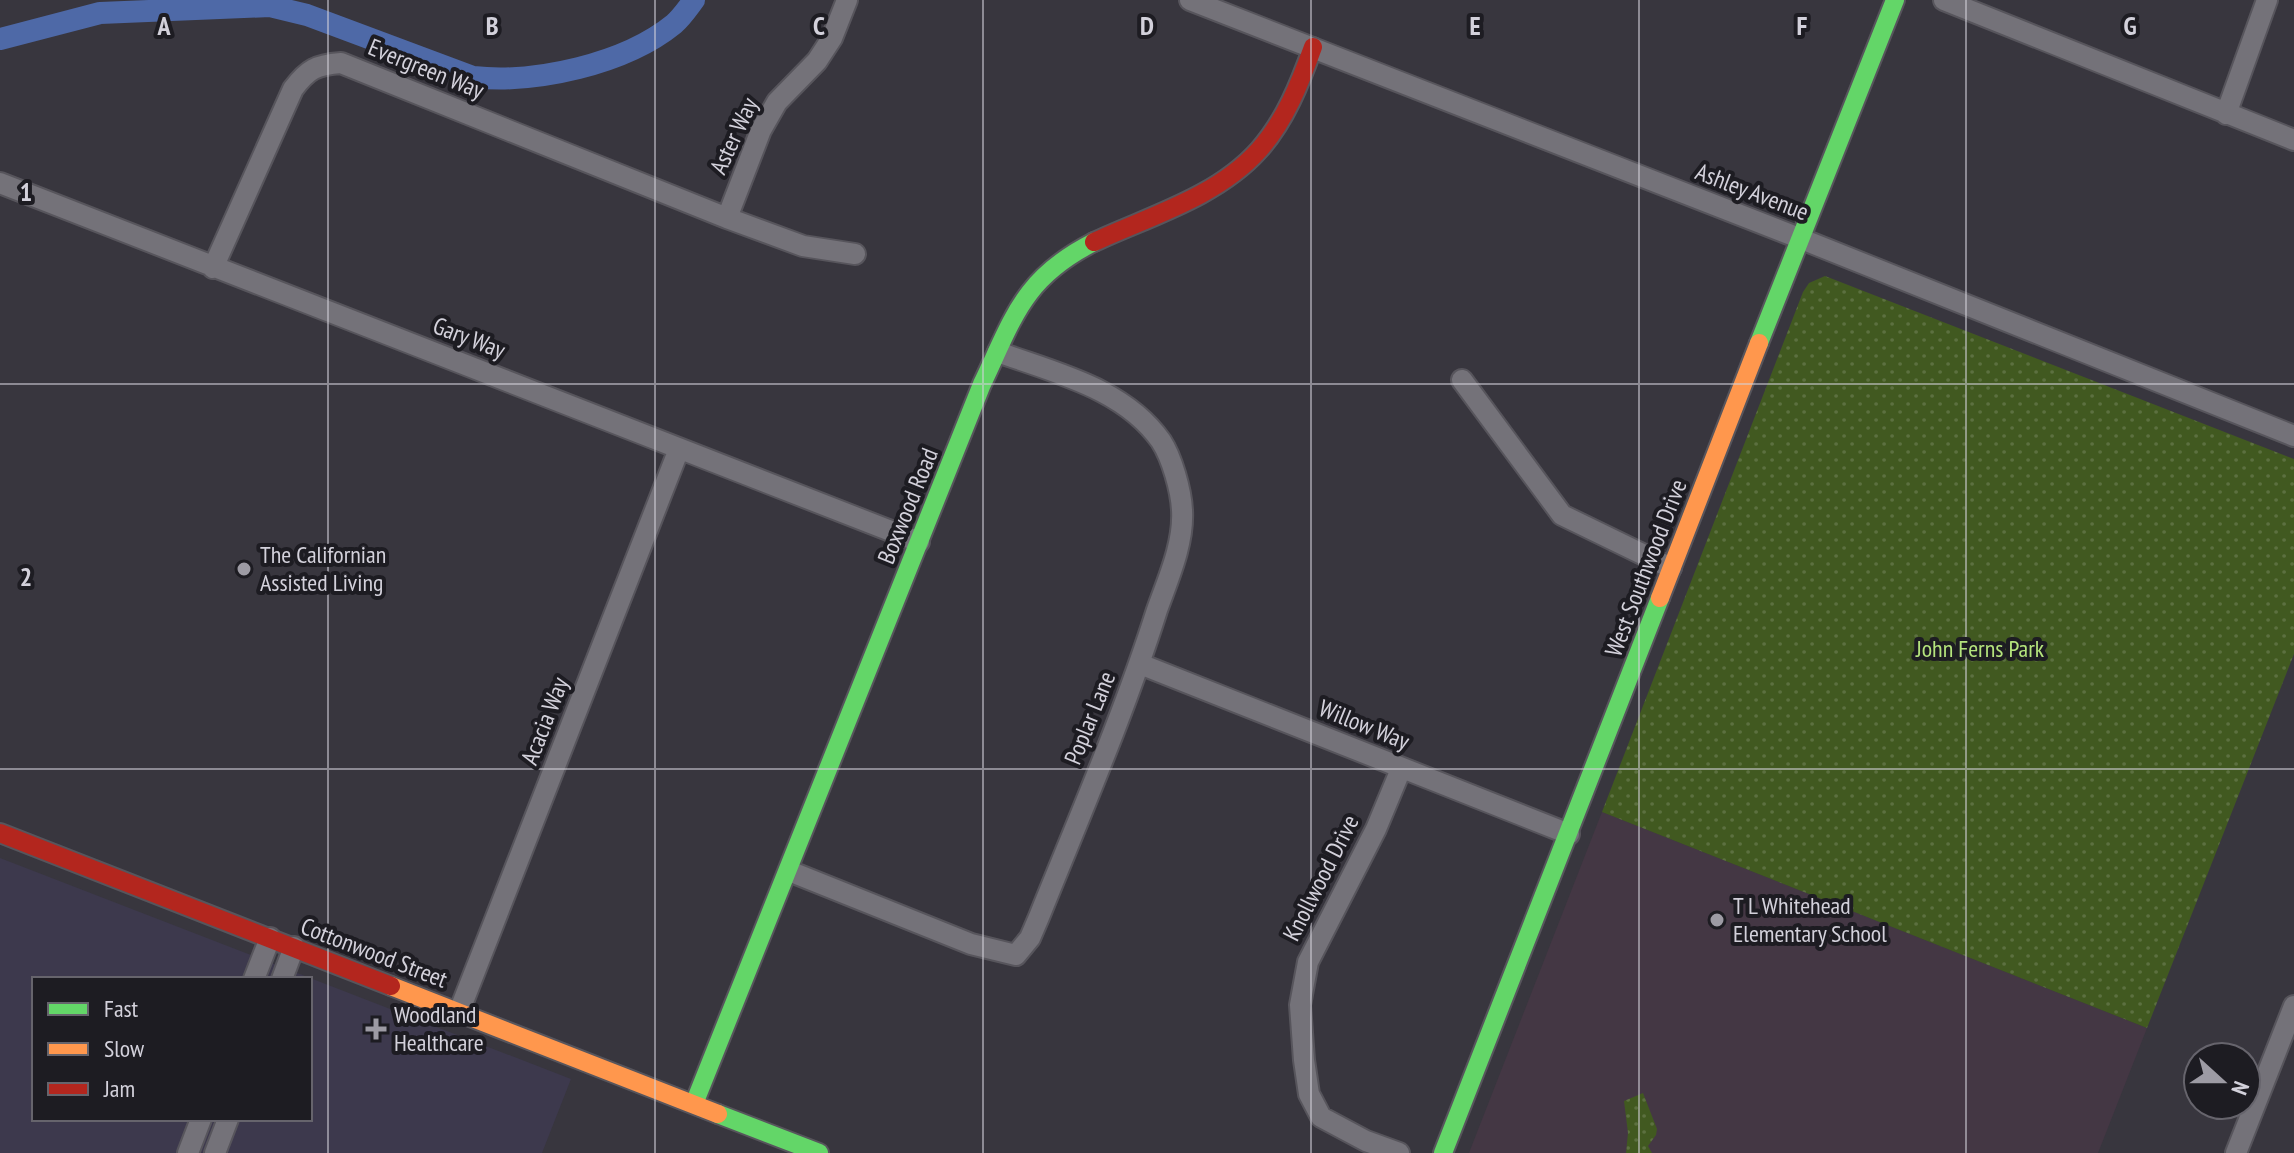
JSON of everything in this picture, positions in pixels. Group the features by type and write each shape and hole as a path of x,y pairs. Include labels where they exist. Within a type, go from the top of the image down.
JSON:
{"street":[{"name":"Aster Way","path":"727,218 761,130 777,102 817,61 832,38 847,0"},
{"name":"Ashley Avenue","path":"1190,0 2294,436"},
{"name":"West Southwood Drive","path":"1443,1153 1799,238 1895,0"},
{"path":"1944,0 2294,140"},
{"path":"2226,114 2267,0"},
{"name":"Boxwood Road","path":"694,1104 982,384 1024,298 1063,259 1103,237 1200,194 1247,163 1269,138 1285,111 1313,47"},
{"name":"Evergreen Way","path":"213,268 293,89 304,73 317,67 341,63 727,218 803,246 855,254"},
{"name":"Gary Way","path":"0,183 919,542"},
{"name":"Poplar Lane","path":"789,871 971,944 1016,955 1030,938 1039,917 1140,664 1178,546 1182,511 1177,478 1161,442 1140,418 1111,396 1086,384 998,352"},
{"path":"1462,380 1562,515 1671,568"},
{"name":"Acacia Way","path":"459,1012 679,449"},
{"name":"Willow Way","path":"1140,664 1569,834"},
{"name":"Knollwood Drive","path":"1399,1153 1366,1141 1321,1117 1309,1094 1300,1005 1308,962 1376,829 1401,769"},
{"name":"Cottonwood Street","path":"0,833 819,1153"},
{"path":"255,977 270,938"},
{"path":"283,977 294,947"},
{"path":"2236,1153 2294,1006"},
{"path":"188,1153 200,1121"},
{"path":"215,1153 227,1121"}],"shaded area":[{"name":"T L Whitehead Elementary School","path":"1602,812 2147,1028 2098,1153 1469,1153"},
{"name":"Woodland Healthcare","path":"0,858 307,977 32,977 32,1121 312,1121 312,979 571,1079 542,1153 0,1153"}],"green space":[{"name":"John Ferns Park","path":"1825,276 2294,459 2294,654 2147,1028 1602,812 1803,292 1809,283"},
{"path":"1643,1093 1657,1129 1648,1146 1652,1153 1626,1153 1628,1133 1624,1101"}],"waterway":[{"path":"0,39 100,13 270,6 307,15 473,77 524,77 578,68 631,50 674,24 694,0"}],"traffic: fast":[{"path":"1759,343 1895,0"},
{"path":"694,1104 982,384 1023,301 1051,270 1094,242"},
{"path":"1443,1153 1660,598"},
{"path":"718,1114 819,1153"}],"traffic: slow":[{"path":"1660,598 1759,343"},
{"path":"391,986 718,1114"}],"traffic: jam":[{"path":"1094,242 1182,204 1223,181 1242,166 1268,139 1284,114 1313,47"},
{"path":"0,833 391,986"}],"place":[{"name":"The Californian Assisted Living","path":"244,569"},
{"name":"T L Whitehead Elementary School","path":"1717,920"},
{"name":"Woodland Healthcare","path":"376,1029"}]}
